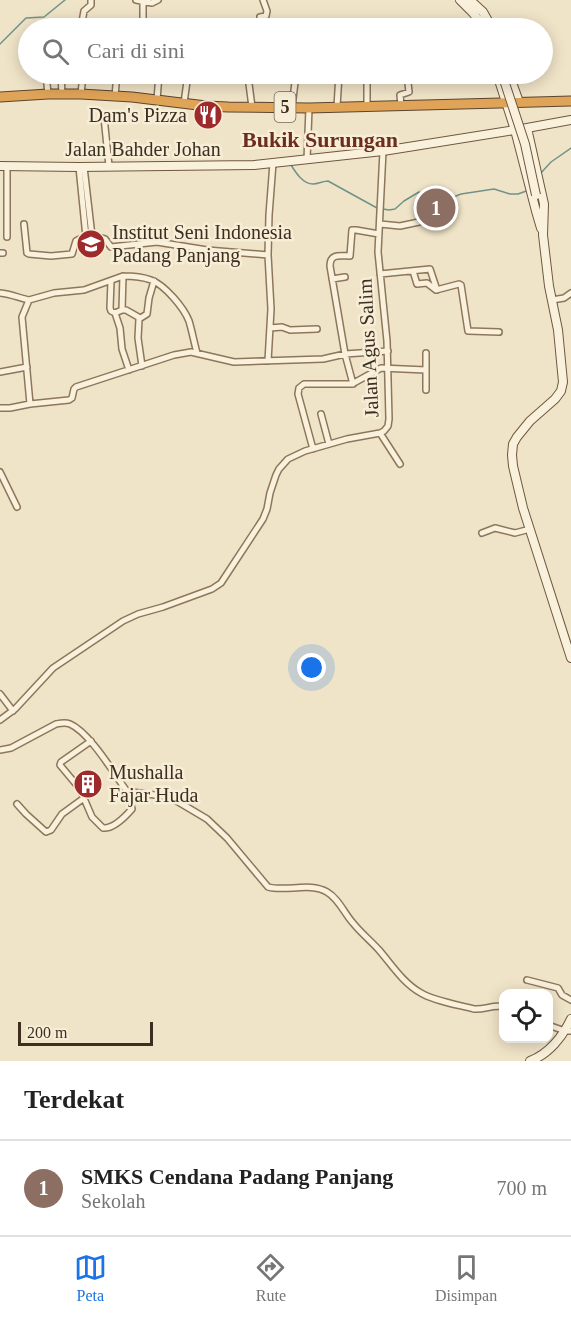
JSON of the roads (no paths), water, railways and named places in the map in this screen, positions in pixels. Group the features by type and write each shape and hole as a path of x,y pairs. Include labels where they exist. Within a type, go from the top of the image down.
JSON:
{"highway":[{"name":"5","path":"0,97 81,94 157,99 206,106 309,108 571,101"}],"main road":[{"path":"455,0 471,18"},
{"path":"462,0 481,18"},
{"path":"470,0 479,4 487,18"},
{"path":"500,84 543,229"},
{"path":"509,84 528,142 538,195 563,382 561,391 555,399 530,421 517,437 513,444 513,466 523,508 570,653"},
{"path":"511,84 519,102"},
{"name":"Jalan Bahder Johan","path":"4,166 254,165 383,151 571,120"},
{"path":"527,128 544,204 543,229"},
{"path":"530,1061 540,1057 568,1031 571,1019"}],"street":[{"path":"82,18 84,10 90,6 91,0"},
{"path":"142,18 139,1 152,3 158,0"},
{"path":"260,18 266,16 267,11 263,0"},
{"path":"47,84 48,94"},
{"path":"62,84 62,94"},
{"path":"81,94 82,84"},
{"path":"115,96 116,84"},
{"path":"157,99 158,84"},
{"path":"184,103 187,84"},
{"path":"249,84 252,107"},
{"path":"292,107 295,84"},
{"path":"337,107 338,84"},
{"path":"367,84 367,106"},
{"path":"401,105 400,95 409,92 408,84"},
{"path":"307,160 309,108"},
{"path":"109,166 104,117 106,115 120,116"},
{"name":"Jalan Agus Salim","path":"0,720 13,711 54,668 123,621 212,589 221,583 263,519 279,469 288,459 329,444 380,433 386,428 389,419 389,368 378,252 383,151"},
{"path":"268,361 271,309 268,255 269,215 273,163"},
{"path":"4,166 7,237"},
{"path":"81,167 89,236"},
{"path":"380,224 400,226 419,222"},
{"path":"24,224 27,253 29,254 51,256 72,254 76,241 89,236 105,239 111,247 157,243 268,255"},
{"path":"353,384 345,354 330,260 336,255 350,256 352,230 379,234"},
{"path":"380,274 430,269 437,290"},
{"path":"413,272 417,284 427,283 437,290"},
{"path":"122,310 123,276"},
{"path":"0,293 29,300 54,293 84,290 123,276 154,281 167,291 189,321 197,353"},
{"path":"332,279 345,277"},
{"path":"111,281 110,308 111,312 115,313 120,328 122,349 129,370"},
{"path":"140,318 147,314 154,281"},
{"path":"437,290 461,285 468,331 499,332"},
{"path":"552,300 564,298 571,293"},
{"path":"29,300 22,317 30,404"},
{"path":"115,313 126,310 140,318"},
{"path":"140,318 138,335 142,366"},
{"path":"270,328 317,329"},
{"path":"0,408 69,400 76,387 174,355 197,353 234,362 323,359 345,354 388,351"},
{"path":"426,353 426,390"},
{"path":"0,372 27,368"},
{"path":"313,449 298,397 299,388 304,384 353,384 381,368 426,370"},
{"path":"321,414 329,444"},
{"path":"380,433 400,464"},
{"path":"0,472 16,507"},
{"path":"482,533 493,529 515,533 530,529"},
{"path":"0,694 13,711"},
{"path":"0,750 11,748 56,724 70,724 76,728 91,741 128,791 132,809 107,829 92,817 78,787 61,767 61,764 91,741"},
{"path":"128,791 170,797 207,819 227,838 268,887 314,888 332,895 397,973 421,993 474,1009 482,1010 499,1005"},
{"path":"17,804 46,832 51,830 62,814 84,798"},
{"path":"527,980 558,988 562,995 571,1000"},
{"path":"553,1025 568,1031"}],"waterway":[{"path":"26,18 44,17 65,0"},
{"path":"0,44 18,26"},
{"path":"540,174 551,162 571,148"},
{"path":"291,165 300,178 309,184 328,181 377,208 389,210 395,209 419,192 437,199 494,189 510,194 529,190"}],"place":[{"name":"Dam's Pizza","path":"208,115"},
{"name":"SMKS Cendana Padang Panjang","path":"436,208"},
{"name":"Institut Seni Indonesia Padang Panjang","path":"91,244"},
{"name":"Mushalla Fajar Huda","path":"88,784"}],"district":[{"name":"Bukik Surungan","path":"320,139"}]}
